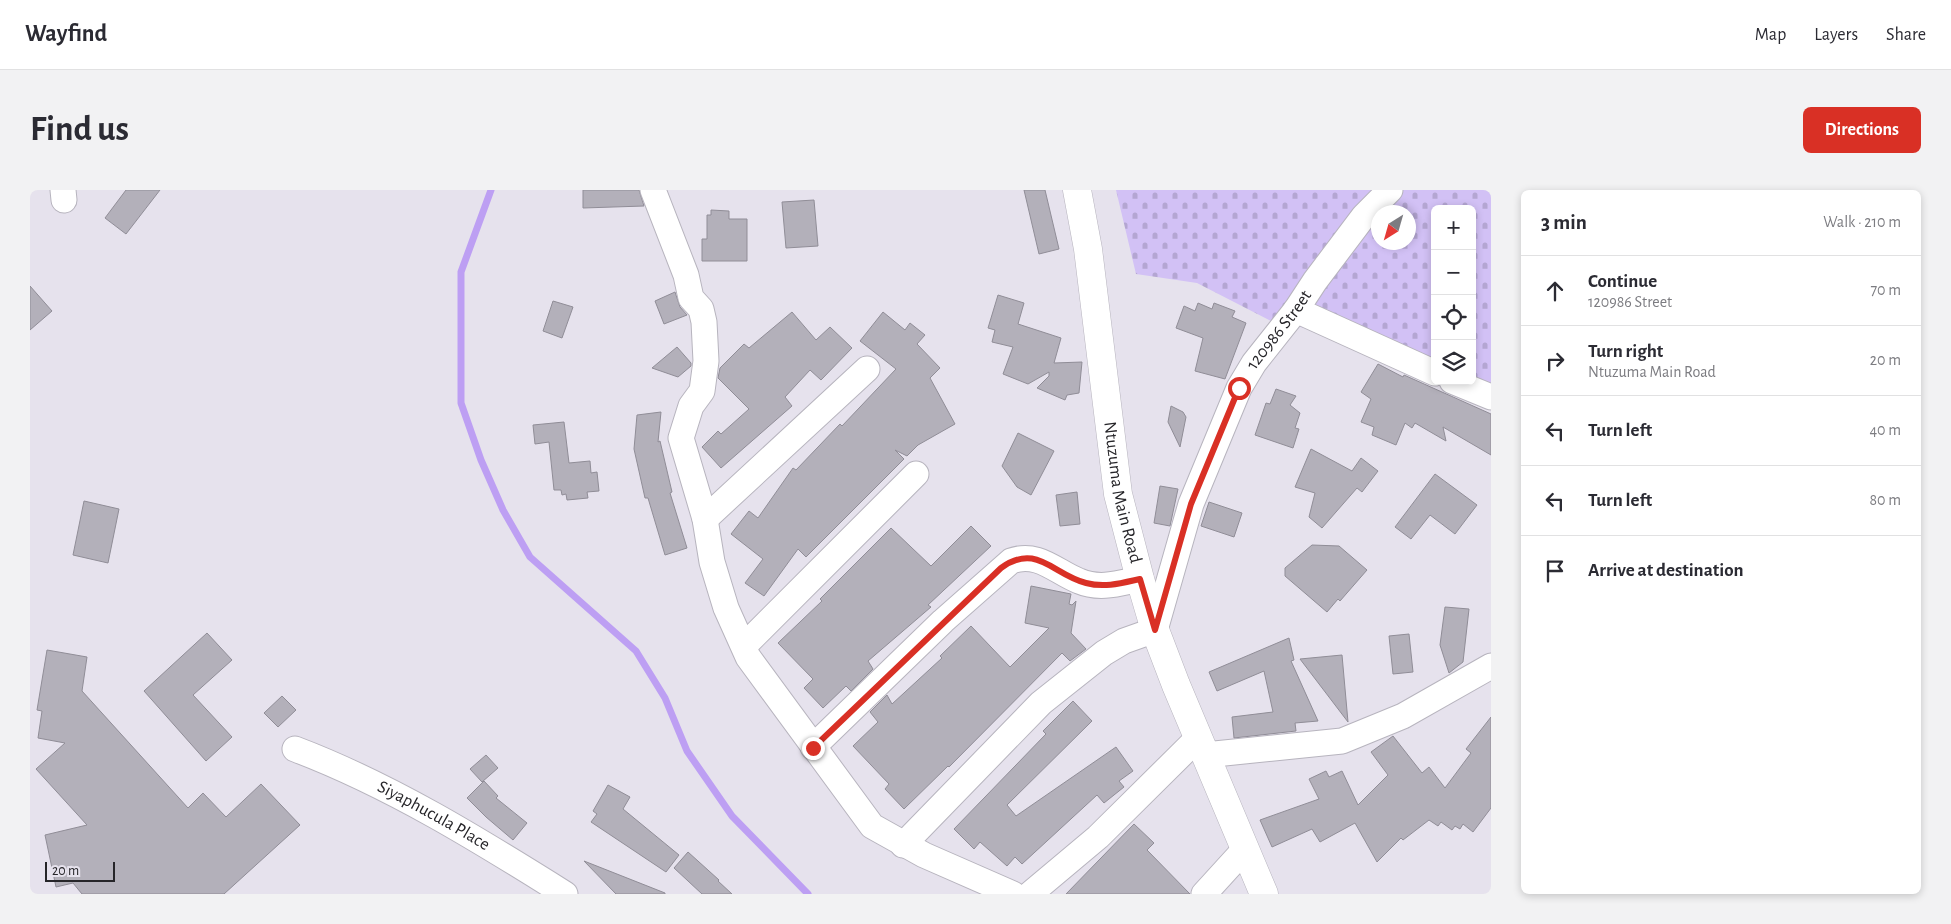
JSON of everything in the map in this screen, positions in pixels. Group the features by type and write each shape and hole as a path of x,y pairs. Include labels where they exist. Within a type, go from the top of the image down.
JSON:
{"main road":[{"name":"Ntuzuma Main Road","path":"1077,190 1088,249 1118,494 1140,579 1155,630 1201,747 1264,894"}],"street":[{"path":"653,190 686,275 691,298 701,309 704,322 706,361 702,391 691,406 681,438 705,519 712,562 726,608 748,657 872,826 903,845 1004,892"},
{"name":"120986 Street","path":"1155,630 1191,504 1239,388 1254,363 1296,310 1315,281 1364,216 1390,190"},
{"path":"1296,310 1431,371"},
{"path":"705,519 867,370"},
{"path":"1462,385 1491,397"},
{"path":"744,646 916,474"},
{"path":"813,748 943,621 1011,561 1021,557 1040,560 1079,582 1097,585 1108,586 1140,579"},
{"path":"903,845 1041,703 1104,653 1124,641 1155,630"},
{"path":"1030,894 1201,747 1342,741 1403,716 1491,666"},
{"name":"Siyaphucula Place","path":"295,749 368,781 471,836 565,894"},
{"path":"1204,894 1245,849"}],"green space":[{"path":"1116,190 1491,190 1491,405 1443,385 1476,385 1476,205 1431,205 1431,380 1310,329 1271,321 1197,283 1136,274"}],"building":[{"path":"126,190 160,190 126,234 105,218"},
{"path":"583,190 639,190 644,206 583,208"},
{"path":"1024,190 1045,190 1059,249 1039,254"},
{"path":"814,200 818,246 786,248 782,202"},
{"path":"711,210 729,211 729,219 747,219 747,261 702,261 702,239 707,239 707,215 711,215"},
{"path":"30,286 52,311 30,330"},
{"path":"675,292 680,307 687,315 664,324 655,301"},
{"path":"998,295 1024,303 1018,324 1061,338 1054,363 1082,362 1079,393 1067,395 1065,400 1037,388 1049,376 1049,372 1028,384 1003,374 1013,347 992,342 995,330 988,328"},
{"path":"553,301 573,307 562,338 543,331"},
{"path":"1198,303 1212,309 1214,303 1235,311 1232,317 1246,323 1225,379 1195,371 1203,338 1176,328 1184,306 1195,311"},
{"path":"792,312 816,340 830,327 852,348 821,380 810,370 785,397 792,406 721,468 702,447 718,431 721,434 749,409 718,378 720,368 744,344 749,348"},
{"path":"883,312 905,330 910,323 925,335 917,344 940,368 930,378 955,424 918,445 907,456 895,450 904,459 806,557 798,549 764,596 745,583 763,559 731,534 749,511 758,518 793,468 796,470 840,424 842,426 896,369 860,341"},
{"path":"677,347 691,363 691,366 678,377 652,368"},
{"path":"1378,364 1403,377 1404,375 1491,414 1491,455 1443,427 1446,441 1415,423 1412,428 1405,423 1396,445 1372,435 1374,427 1361,422 1371,399 1361,392"},
{"path":"1276,389 1296,396 1290,405 1300,413 1295,428 1299,429 1293,448 1255,435 1266,403 1270,404"},
{"path":"1171,406 1183,412 1186,417 1180,447 1168,422"},
{"path":"661,412 658,442 660,441 672,492 670,493 687,548 665,555 648,498 645,498 634,449 637,415"},
{"path":"564,422 569,463 590,461 591,473 597,472 599,491 587,492 588,498 567,500 566,494 562,495 561,490 554,490 549,442 535,444 533,425"},
{"path":"1018,433 1054,451 1031,495 1017,487 1002,466"},
{"path":"1311,449 1352,471 1361,458 1378,471 1362,492 1357,488 1322,528 1309,517 1315,493 1295,487"},
{"path":"1435,474 1477,505 1455,534 1430,515 1411,539 1395,527"},
{"path":"1160,486 1178,489 1170,526 1154,523"},
{"path":"1077,492 1080,524 1060,526 1056,495"},
{"path":"84,501 119,509 108,563 73,555"},
{"path":"1209,502 1242,513 1234,537 1201,526"},
{"path":"971,526 991,546 928,605 931,607 868,661 873,669 851,691 846,686 823,708 804,688 813,679 778,643 822,601 820,599 891,528 931,566"},
{"path":"1312,545 1339,546 1367,570 1340,601 1338,599 1327,612 1285,576 1285,568"},
{"path":"1031,586 1071,594 1069,604 1072,605 1076,601 1071,633 1086,649 1070,661 1062,653 949,767 904,809 885,789 889,784 853,746 878,722 870,712 887,695 892,704 942,658 940,656 971,626 1010,667 1049,628 1025,623"},
{"path":"1445,607 1469,609 1463,662 1449,673 1440,645"},
{"path":"207,633 232,660 193,695 232,737 206,761 144,691"},
{"path":"1409,634 1413,672 1393,674 1389,636"},
{"path":"1289,638 1294,660 1291,661 1318,721 1295,723 1296,731 1234,738 1232,717 1273,712 1264,671 1217,691 1209,672"},
{"path":"47,650 87,657 82,691 188,808 203,793 226,817 261,784 300,825 224,894 82,894 73,883 56,887 45,835 87,825 36,769 65,743 38,738 42,711 37,710"},
{"path":"1342,655 1348,722 1300,659"},
{"path":"282,696 296,710 278,727 264,713"},
{"path":"1073,701 1092,721 1007,805 1016,816 1116,747 1133,771 1119,781 1124,787 1104,803 1097,795 1022,864 1015,857 1007,866 980,842 974,849 954,829 1046,734 1043,731"},
{"path":"1491,717 1491,808 1473,832 1463,824 1460,829 1455,826 1452,830 1441,822 1438,826 1429,820 1403,840 1401,838 1377,862 1355,823 1320,842 1312,829 1272,847 1260,820 1319,799 1309,779 1326,771 1329,777 1342,771 1358,805 1388,775 1371,752 1393,736 1422,773 1429,767 1445,788 1471,753 1466,749"},
{"path":"486,755 498,768 482,782 470,769"},
{"path":"484,781 498,796 496,798 527,823 513,840 467,798"},
{"path":"608,785 630,797 623,809 679,855 666,872 591,822 597,814 593,811"},
{"path":"1134,824 1154,843 1147,850 1190,894 1066,894"},
{"path":"688,852 732,894 702,894 674,868"},
{"path":"584,861 665,893 665,894 616,894"}],"waterway":[{"path":"491,190 461,272 461,403 481,460 503,510 530,557 636,651 665,698 687,751 732,816 808,894"}],"route":[{"path":"813,748 943,621 1001,568 1021,557 1040,560 1079,582 1088,584 1108,586 1140,579 1155,630 1191,504 1239,388"}]}
